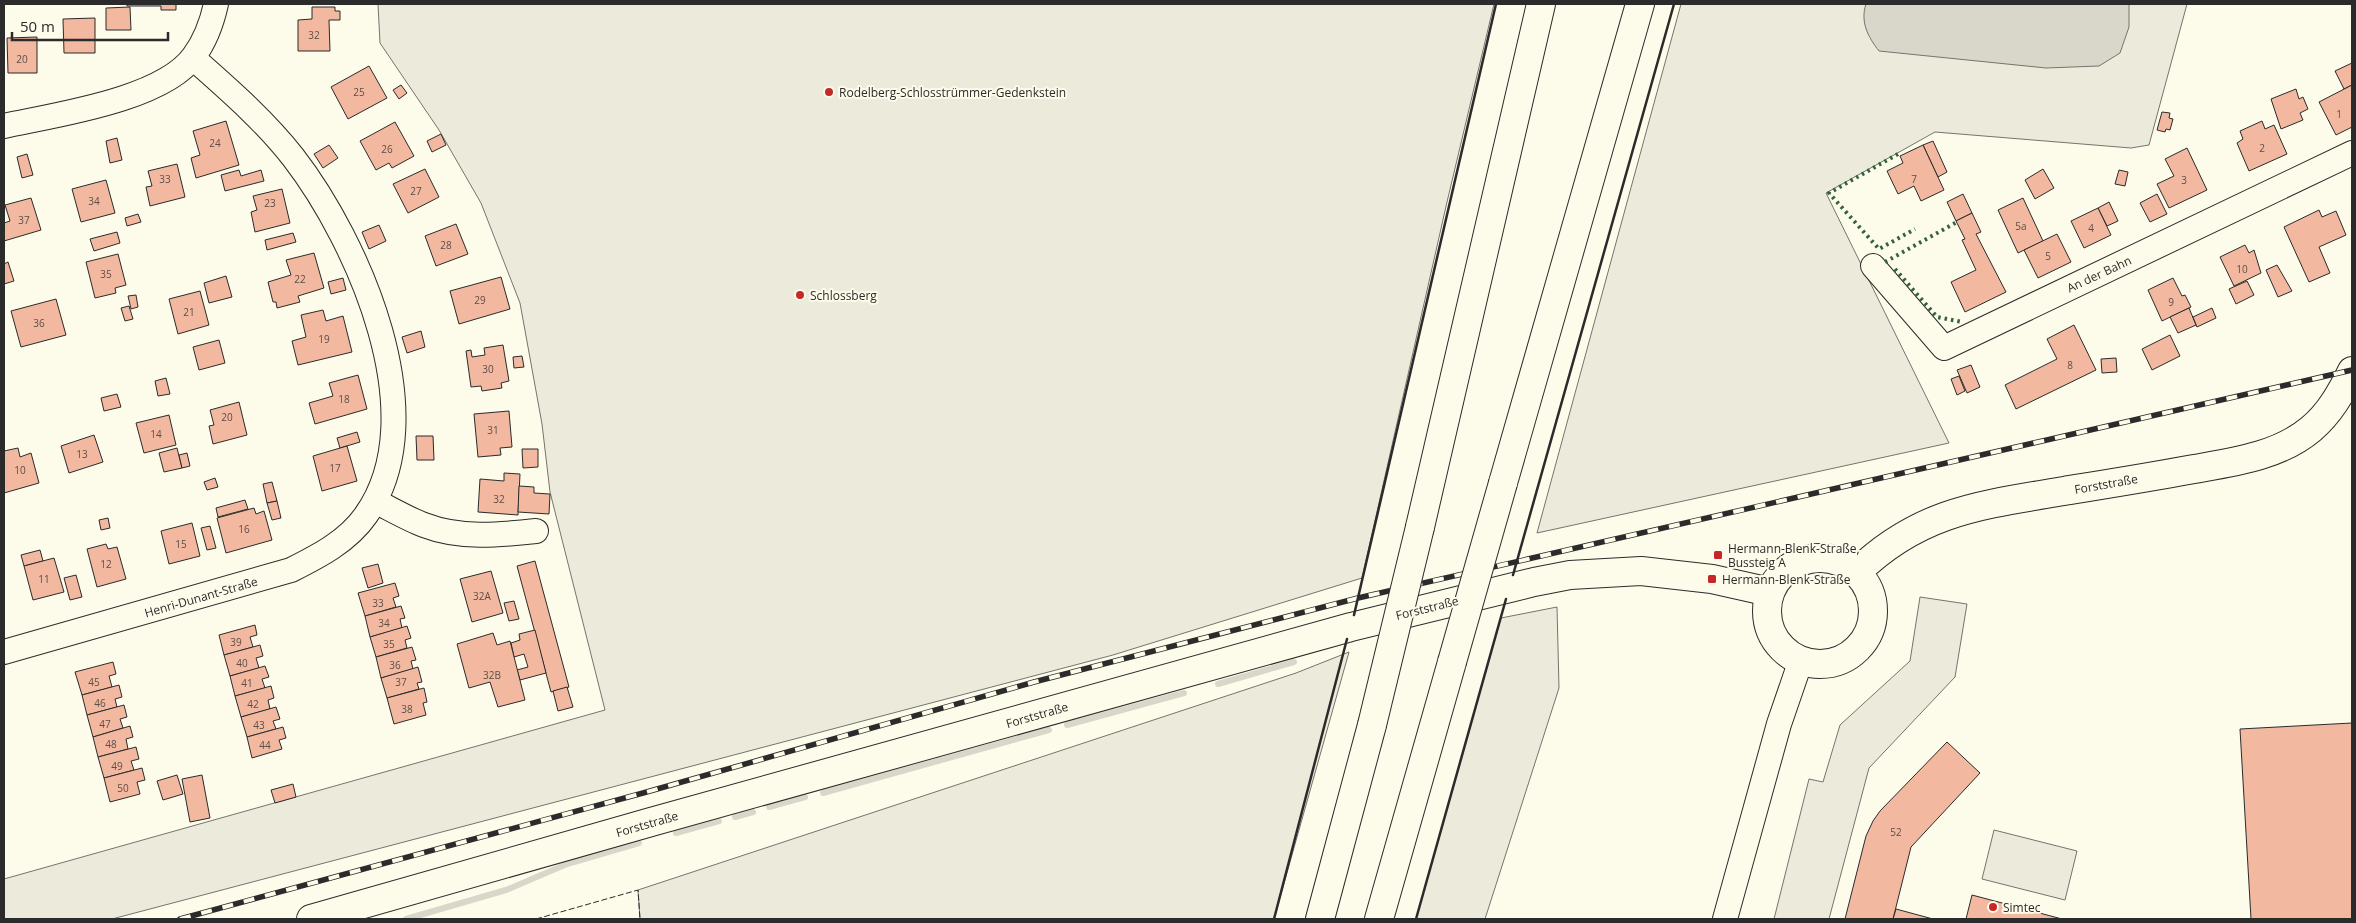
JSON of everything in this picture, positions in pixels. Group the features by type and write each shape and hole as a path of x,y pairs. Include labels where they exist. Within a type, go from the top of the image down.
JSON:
{"main road":[{"path":"1320,919 1372,725 1420,527 1541,4"},
{"path":"1380,919 1640,4"},
{"name":"Forststraße","path":"1857,572 1878,552 1906,533 1952,512 1999,502 2231,463 2277,450 2310,430 2336,401 2348,378"},
{"path":"1808,559 1834,559 1857,572 1865,582 1872,600 1872,620 1868,633 1852,653 1828,664 1802,660 1782,648 1772,633 1767,616 1770,592 1784,571 1808,559"},
{"name":"Forststraße","path":"311,919 347,915 651,822 1350,627 1534,582 1570,575 1641,570 1712,579 1770,592"}],"street":[{"path":"4,126 130,97 160,82 193,58 209,28 216,4"},
{"name":"Henri-Dunant-Straße","path":"4,652 291,570 334,547 365,517 386,478 392,452 393,406 385,352 357,269 330,214 292,157 255,114 193,58"},
{"name":"An der Bahn","path":"1873,266 1944,348 2352,153"},
{"path":"375,501 425,525 454,533 493,535 536,531"},
{"path":"1725,919 1779,724 1802,660"}],"shaded area":[{"path":"378,4 1494,4 1362,578 1113,655 112,919 4,919 4,879 605,710 550,492 542,424 520,303 481,203 439,130 380,43"},
{"path":"1681,4 2187,4 2149,145 2131,148 1935,132 1826,193 1949,443 1537,533"},
{"path":"1866,4 2129,4 2129,27 2120,53 2099,66 2046,68 1879,51 1866,29 1864,11"},
{"path":"1920,597 1967,604 1955,677 1869,768 1829,919 1774,919 1809,779 1823,782 1840,725 1910,661"},
{"path":"1557,607 1559,688 1485,919 1416,919 1501,618"},
{"path":"1349,652 1274,919 640,919 638,890 1296,673"},
{"path":"1994,830 2077,851 2065,900 1982,879"}],"building":[{"path":"127,4 176,4 176,10 161,10 161,6 127,6"},
{"path":"130,7 131,30 106,30 106,8"},
{"path":"312,7 335,7 335,11 340,11 340,20 329,20 330,51 298,51 298,20 312,19"},
{"path":"95,18 95,53 64,53 63,19"},
{"path":"37,37 37,73 8,73 7,38"},
{"path":"2352,63 2352,85 2344,89 2335,71"},
{"path":"369,66 387,98 348,119 331,87"},
{"path":"401,85 407,93 399,99 393,90"},
{"path":"2352,85 2352,127 2336,135 2319,102"},
{"path":"2296,89 2299,99 2303,97 2308,109 2300,113 2303,120 2281,129 2271,99"},
{"path":"2162,112 2170,113 2169,118 2173,119 2170,130 2166,129 2165,132 2157,130"},
{"path":"226,121 239,165 196,178 191,158 200,155 193,131"},
{"path":"2262,121 2265,129 2274,125 2287,154 2249,171 2237,143 2243,139 2240,131"},
{"path":"395,122 414,156 392,168 389,163 376,170 360,141"},
{"path":"441,134 446,145 432,152 427,141"},
{"path":"117,138 122,160 110,163 106,141"},
{"path":"1933,141 1947,172 1938,177 1923,145"},
{"path":"329,145 338,158 323,168 314,154"},
{"path":"1923,145 1944,190 1921,201 1914,186 1898,194 1887,171 1903,163 1900,156"},
{"path":"2187,148 2207,190 2169,208 2157,184 2174,176 2165,159"},
{"path":"27,154 33,175 22,178 17,157"},
{"path":"177,164 185,197 150,206 146,187 152,186 148,171"},
{"path":"425,169 439,197 408,213 393,184"},
{"path":"2043,169 2054,188 2035,199 2025,180"},
{"path":"239,170 241,176 261,170 264,181 225,191 221,175"},
{"path":"2119,170 2128,172 2125,186 2115,184"},
{"path":"106,180 115,213 81,222 72,189"},
{"path":"282,189 290,223 255,232 251,212 257,210 253,196"},
{"path":"1963,194 1972,213 1956,221 1947,202"},
{"path":"2157,194 2167,214 2150,222 2140,203"},
{"path":"31,198 41,230 4,241 4,223 10,221 5,205"},
{"path":"2023,198 2043,241 2018,253 1998,210"},
{"path":"2109,202 2118,221 2107,226 2098,208"},
{"path":"2098,208 2111,235 2084,248 2071,221"},
{"path":"2319,210 2322,217 2336,211 2346,235 2319,247 2330,273 2309,282 2284,227"},
{"path":"1972,213 1981,232 1976,234 2006,292 1965,312 1951,282 1976,270 1962,240 1965,239 1956,221"},
{"path":"138,214 141,222 127,226 125,218"},
{"path":"456,224 468,254 436,266 425,236"},
{"path":"379,225 386,241 369,249 362,232"},
{"path":"117,232 120,243 94,251 90,239"},
{"path":"293,233 296,242 267,250 265,240"},
{"path":"2057,234 2071,262 2038,278 2024,250"},
{"path":"2245,245 2249,253 2254,250 2261,273 2234,286 2220,257"},
{"path":"314,253 324,288 298,296 300,302 277,308 276,302 273,302 268,282 291,275 286,260"},
{"path":"118,254 126,285 115,288 116,293 95,298 86,262"},
{"path":"8,262 14,281 4,284 4,264"},
{"path":"2277,265 2292,291 2278,297 2266,270"},
{"path":"226,276 232,297 209,303 204,283"},
{"path":"501,277 510,309 459,324 450,291"},
{"path":"343,278 346,290 331,294 328,282"},
{"path":"2173,278 2182,296 2185,295 2191,307 2162,321 2148,290"},
{"path":"2247,281 2254,295 2236,304 2229,289"},
{"path":"200,291 209,325 178,334 169,299"},
{"path":"136,295 138,307 131,309 128,296"},
{"path":"56,299 66,335 21,347 11,311"},
{"path":"129,306 133,319 125,321 121,308"},
{"path":"2189,308 2196,325 2178,333 2170,317"},
{"path":"2212,308 2216,318 2197,327 2193,317"},
{"path":"323,310 326,321 343,316 352,352 298,365 292,341 306,337 301,315"},
{"path":"2074,325 2096,370 2016,409 2005,385 2057,359 2047,339"},
{"path":"421,331 425,347 407,353 402,337"},
{"path":"2170,335 2180,356 2152,370 2142,349"},
{"path":"219,340 225,363 199,370 193,347"},
{"path":"503,345 509,381 501,383 502,388 482,391 481,386 471,387 466,351 471,350 472,357 485,355 484,348"},
{"path":"522,356 524,367 514,368 513,357"},
{"path":"2116,358 2117,372 2102,373 2101,359"},
{"path":"1971,365 1980,387 1967,393 1957,370"},
{"path":"358,375 367,409 315,424 309,403 333,396 329,383"},
{"path":"1959,376 1965,391 1957,395 1951,379"},
{"path":"166,378 170,394 158,396 155,381"},
{"path":"117,394 121,407 104,411 101,398"},
{"path":"239,402 247,435 213,444 209,426 214,425 210,410"},
{"path":"509,411 512,447 500,448 501,455 478,457 474,414"},
{"path":"169,415 176,445 144,453 136,423"},
{"path":"357,432 360,442 340,448 337,438"},
{"path":"94,435 103,462 69,473 61,446"},
{"path":"416,436 433,436 434,460 417,460"},
{"path":"347,446 357,481 322,491 313,456"},
{"path":"18,448 20,457 31,453 39,483 4,493 4,451"},
{"path":"177,448 182,468 164,472 159,453"},
{"path":"522,449 538,449 538,467 523,468"},
{"path":"187,453 190,466 182,468 179,455"},
{"path":"504,473 520,474 518,515 478,512 480,479 504,481"},
{"path":"215,478 218,487 207,490 204,482"},
{"path":"272,482 277,501 267,503 263,484"},
{"path":"519,486 534,487 534,493 550,494 549,514 518,512"},
{"path":"245,500 248,509 218,517 216,508"},
{"path":"277,501 281,518 272,520 267,503"},
{"path":"254,508 256,514 264,511 272,540 226,553 217,518"},
{"path":"108,518 110,528 101,530 99,520"},
{"path":"192,523 200,556 169,564 161,531"},
{"path":"210,526 216,548 207,550 201,528"},
{"path":"106,544 108,549 117,547 126,579 97,587 87,549"},
{"path":"40,550 43,561 24,566 21,555"},
{"path":"54,558 64,592 33,600 24,566"},
{"path":"535,561 569,687 551,692 517,566"},
{"path":"378,564 383,583 368,588 362,568"},
{"path":"491,571 503,613 472,622 460,579"},
{"path":"76,575 82,597 70,600 64,578"},
{"path":"395,583 399,596 393,598 396,607 365,616 358,593"},
{"path":"514,601 519,619 509,621 504,603"},
{"path":"401,606 405,618 400,619 402,628 370,637 365,616"},
{"path":"255,625 257,635 250,637 253,647 224,655 219,635"},
{"path":"407,626 411,638 405,640 407,648 376,657 370,637"},
{"path":"535,630 546,673 520,680 517,670 528,667 524,654 514,657 511,643 520,640 519,634"},
{"path":"493,633 497,645 510,641 525,700 498,707 490,682 469,688 457,644"},
{"path":"260,645 263,656 256,658 259,668 230,676 224,655"},
{"path":"412,647 416,660 411,661 413,669 381,678 376,657"},
{"path":"113,662 116,674 109,676 112,687 82,695 75,672"},
{"path":"265,666 269,677 262,679 265,688 235,696 230,676"},
{"path":"418,667 422,682 417,683 419,689 387,698 381,678"},
{"path":"119,685 122,697 115,699 117,707 87,715 82,695"},
{"path":"271,686 274,698 268,700 270,709 241,717 235,696"},
{"path":"567,687 573,707 558,711 553,691"},
{"path":"424,688 427,702 423,703 426,715 394,724 387,698"},
{"path":"124,705 127,717 120,719 123,728 93,737 87,715"},
{"path":"276,707 280,719 273,721 276,729 247,737 241,717"},
{"path":"2352,723 2352,919 2251,919 2240,729"},
{"path":"130,726 133,737 126,739 128,749 98,757 93,737"},
{"path":"283,727 286,738 279,740 282,749 252,758 247,737"},
{"path":"1947,742 1980,773 1911,847 1893,919 1845,919 1866,836 1873,821 1880,811"},
{"path":"136,747 139,759 131,761 134,770 104,778 98,757"},
{"path":"142,768 145,780 137,782 140,794 110,802 104,778"},
{"path":"177,775 183,794 163,800 157,781"},
{"path":"202,775 210,818 190,822 182,779"},
{"path":"293,784 296,797 275,803 271,790"},
{"name":"Simtec","path":"1972,895 2062,919 1966,919"},
{"path":"1896,909 1933,919 1893,919"}],"waterway":[{"path":"1218,684 1294,662"},
{"path":"1067,725 1184,693"},
{"path":"823,793 1049,730"},
{"path":"769,807 805,797"},
{"path":"735,817 753,812"},
{"path":"676,833 719,821"},
{"path":"406,919 506,890 567,864 639,843"}],"railway":[{"path":"180,919 643,793 1034,682 1358,598 2352,370"}],"hedge":[{"path":"1898,154 1829,193 1879,249 1915,229"},
{"path":"1885,262 1957,222"},
{"path":"1895,269 1937,317 1962,322"}],"fence":[{"path":"536,919 638,890 640,919"}],"wall":[{"path":"1354,615 1496,4"},
{"path":"1513,575 1674,4"},
{"path":"1416,919 1506,599"},
{"path":"1274,919 1347,639"}],"place":[{"name":"Rodelberg-Schlosstrümmer-Gedenkstein","path":"829,92"},
{"name":"Schlossberg","path":"800,295"},
{"name":"Hermann-Blenk-Straße, Bussteig A","path":"1718,555"},
{"name":"Hermann-Blenk-Straße","path":"1712,579"},
{"name":"Simtec","path":"1993,907"}]}
